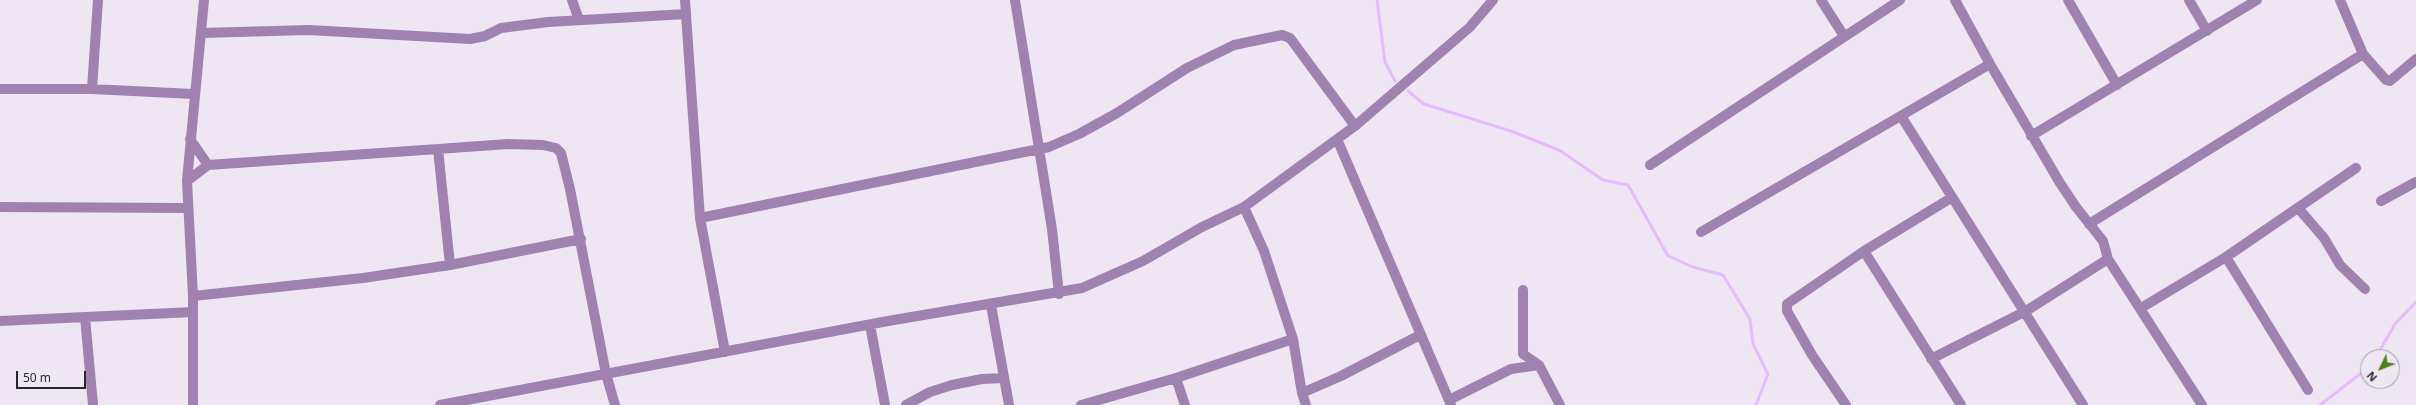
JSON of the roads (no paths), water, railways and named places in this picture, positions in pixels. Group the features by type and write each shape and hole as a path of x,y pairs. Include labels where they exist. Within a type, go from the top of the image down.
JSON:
{"street":[{"path":"92,89 98,0"},
{"path":"193,405 193,296 187,208 187,180 193,94 202,34 204,0"},
{"path":"572,0 579,20"},
{"path":"685,0 700,218 725,352"},
{"path":"1015,0 1038,150 1052,229 1059,294"},
{"path":"440,405 870,325 1059,294 1082,288 1112,276 1202,227 1244,207 1354,126 1470,27 1493,0"},
{"path":"1821,0 1844,36"},
{"path":"1650,165 1900,0"},
{"path":"1955,0 2031,136 2076,208 2103,241 2108,259 2141,308 2202,405"},
{"path":"2068,0 2117,85"},
{"path":"2189,0 2207,31"},
{"path":"2031,136 2258,0"},
{"path":"2340,0 2364,54 2388,81 2416,59"},
{"path":"202,34 309,30 470,39 485,36 501,28 579,20 686,14"},
{"path":"700,218 1038,150 1079,134 1117,113 1188,68 1234,45 1282,35 1290,38 1354,126"},
{"path":"2089,224 2364,54"},
{"path":"1701,232 1990,64"},
{"path":"0,89 92,89 193,94"},
{"path":"1901,116 1951,198 2026,311 2083,405"},
{"path":"190,139 208,165"},
{"path":"1337,139 1450,402 1511,369 1539,365"},
{"path":"187,180 208,165 508,144 543,145 556,148 561,153 581,239 606,374 615,405"},
{"path":"438,149 450,265"},
{"path":"2141,308 2226,257 2356,168"},
{"path":"2381,201 2416,182"},
{"path":"1846,405 1812,355 1787,308 1790,302 1864,251 1951,198"},
{"path":"0,207 187,208"},
{"path":"1244,207 1264,251 1293,339 1302,393 1306,405"},
{"path":"2298,208 2324,238 2340,265 2365,289"},
{"path":"193,296 363,278 450,265 581,239"},
{"path":"1864,251 1961,405"},
{"path":"2226,257 2308,390"},
{"path":"1931,359 2026,311 2108,259"},
{"path":"1523,290 1523,354 1539,365 1560,405"},
{"path":"991,305 1009,405"},
{"path":"0,321 193,312"},
{"path":"85,317 93,405"},
{"path":"870,325 884,405"},
{"path":"1302,393 1341,376 1420,335"},
{"path":"1081,405 1105,402 1293,339"},
{"path":"906,405 930,392 952,385 982,379 1004,378"},
{"path":"1176,378 1184,405"}],"waterway":[{"path":"1377,0 1385,62 1395,81"},
{"path":"1408,91 1424,104 1511,131 1559,150 1603,180 1628,185 1668,256 1693,267 1723,275 1750,319 1753,344 1768,374 1756,405"},
{"path":"2381,349 2395,324 2416,302"},
{"path":"2320,405 2360,374"}]}
